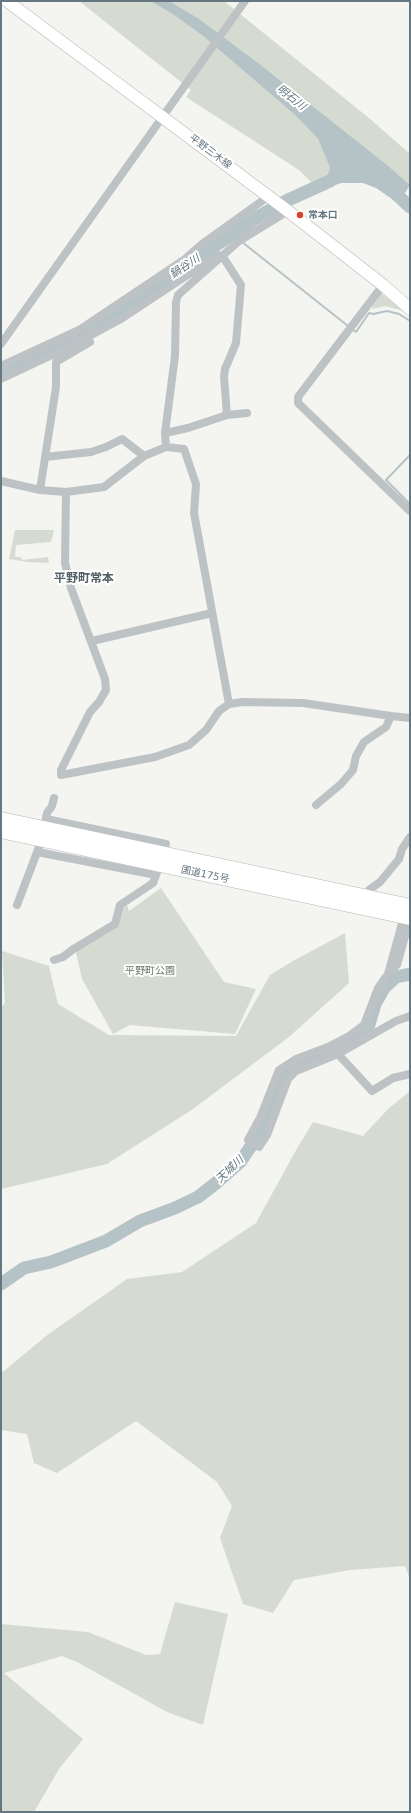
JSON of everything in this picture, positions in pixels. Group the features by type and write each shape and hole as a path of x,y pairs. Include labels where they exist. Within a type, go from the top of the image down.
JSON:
{"highway":[{"name":"国道175号","path":"1,819 42,835 160,865 408,916"},
{"name":"国道175号","path":"1,831 42,835"},
{"name":"国道175号","path":"160,865 366,896 408,916"}],"main road":[{"name":"平野三木線","path":"6,1 287,210 383,285 410,309"}],"street":[{"path":"1,344 243,3"},
{"path":"1,366 79,330 185,259 202,244 270,198"},
{"path":"166,447 165,433 175,356 176,302 178,295 240,241 287,210"},
{"path":"1,379 67,348 121,319 218,255 223,257 241,285 236,343 225,369 224,377 227,415"},
{"path":"383,285 298,397 298,403 410,511"},
{"path":"114,307 121,319"},
{"path":"40,490 56,386 56,362 114,328 121,319"},
{"path":"165,433 188,428 227,415 247,413"},
{"path":"45,457 90,452 106,447 122,439 144,456"},
{"path":"1,481 40,490 66,492 104,487 144,456 166,447 184,448 196,484 194,513 229,704"},
{"path":"66,492 64,563 71,588 105,679 106,690 99,702 90,712 61,770 61,775 155,758 189,745 206,730 219,711 229,704 242,702 303,703 410,718"},
{"path":"92,642 212,613"},
{"path":"316,804 341,784 353,770 356,756 364,742 386,727 391,716"},
{"path":"17,905 54,798"},
{"path":"42,835 166,844 153,883 120,905 115,924 63,957 54,960"},
{"path":"366,896 369,890 380,882 399,859 402,849 410,837"},
{"path":"408,916 388,974 378,988 364,1025 349,1036 328,1047 296,1059 279,1070 260,1118 248,1140 259,1147 268,1135 288,1079 296,1070 338,1054 396,1021 410,1016"},
{"path":"349,1036 354,1045"},
{"path":"338,1054 372,1091 393,1078 410,1074"}],"green space":[{"path":"79,1 150,1 174,15 203,36 296,116 318,139 330,168 328,177 313,184 299,170 186,97 191,90"},
{"path":"169,1 224,1 369,118 410,154 410,185 386,164 257,62 198,18"},
{"path":"381,293 404,311 385,306 372,309 373,304"},
{"path":"15,530 54,530 51,542 16,545 15,557 21,557 22,560 48,557 49,563 9,559"},
{"name":"平野町公園","path":"161,888 224,982 256,989 235,1034 130,1025 113,1034 82,979 76,953 78,949 110,932 122,909 127,905 129,911"},
{"path":"345,933 349,983 289,1037 193,1109 107,1164 1,1189 1,1007 5,1003 2,951 49,966 58,1004 109,1035 236,1036 270,975"},
{"path":"410,1091 410,1579 405,1566 350,1570 294,1580 273,1613 243,1604 220,1538 232,1506 217,1482 136,1421 57,1473 34,1463 27,1434 1,1430 1,1372 46,1336 127,1279 182,1272 256,1223 313,1122 363,1136 388,1109"},
{"path":"175,1602 228,1614 203,1725 167,1712 77,1662 62,1656 4,1673 83,1739 59,1769 34,1812 1,1812 1,1624 88,1632 146,1655 160,1654"}],"water":[{"path":"150,1 169,1 198,18 257,62 386,164 410,185 405,193 406,200 404,205 402,206 376,188 363,183 341,183 316,192 313,184 327,177 330,168 318,139 296,116 203,36 174,15"}],"waterway":[{"name":"鍋谷川","path":"1,372 65,343 111,317 256,218 288,200 330,181"},
{"name":"明石川","path":"393,191 410,207"},
{"path":"234,235 239,239"},
{"path":"242,242 348,326"},
{"path":"352,329 356,332 369,313 373,314 387,311 399,314 410,321"},
{"path":"410,455 386,480 410,504"},
{"name":"天城川","path":"1,1284 24,1268 51,1262 106,1241 140,1221 175,1208 198,1197 241,1161 255,1140 267,1117 283,1074 293,1067 332,1051 368,1028 375,1004 384,988 396,977 410,974"}],"place":[{"name":"常本口","path":"300,215"}],"district":[{"name":"平野町常本","path":"84,579"}]}
